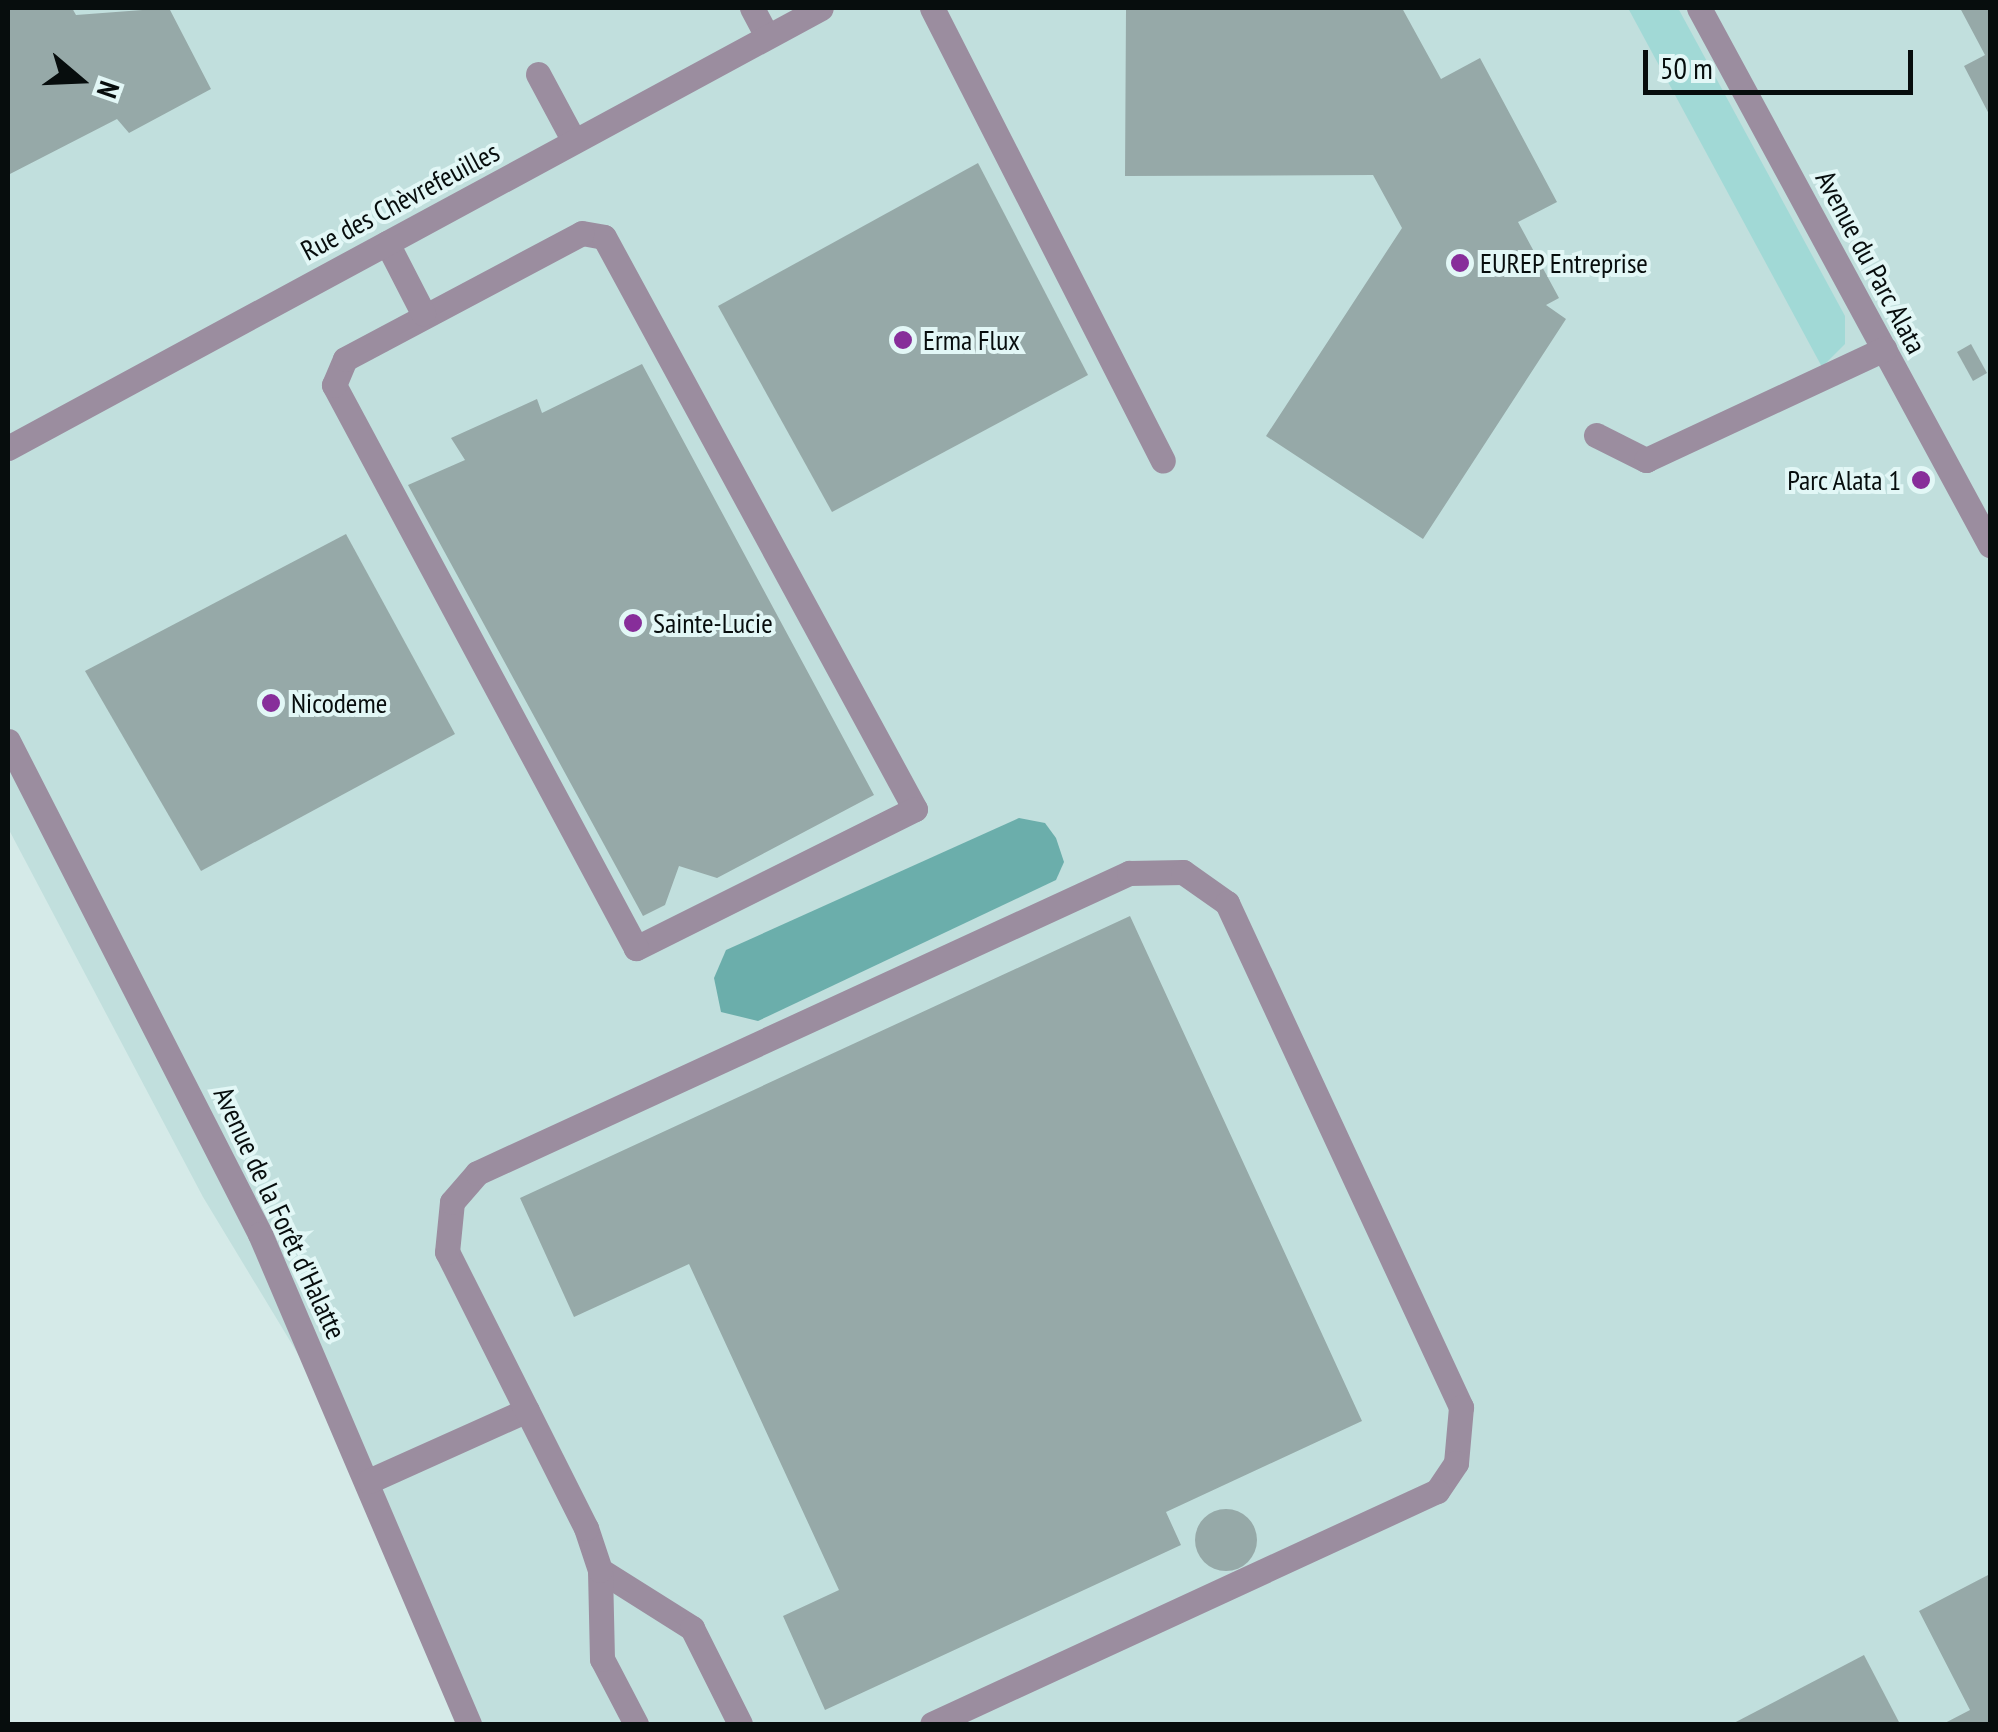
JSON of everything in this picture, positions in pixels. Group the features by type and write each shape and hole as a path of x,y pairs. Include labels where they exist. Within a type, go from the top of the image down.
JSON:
{"street":[{"path":"752,8 767,36"},
{"name":"Rue des Chèvrefeuilles","path":"8,448 821,8"},
{"path":"932,8 1163,460"},
{"name":"Avenue du Parc Alata","path":"1699,8 1990,545"},
{"path":"538,74 574,141"},
{"path":"582,233 604,237 915,809 636,948 334,386 345,359 423,313 582,233"},
{"path":"386,242 423,313"},
{"path":"1596,435 1646,460 1884,349"},
{"name":"Avenue de la Forêt d'Halatte","path":"8,741 236,1183 369,1481 469,1724"},
{"path":"636,1724 602,1659 600,1570 527,1410 447,1252 448,1212 477,1173 1129,873 1162,869 1202,881 1227,903 1461,1407 1456,1463 1437,1491 932,1724"},
{"path":"369,1481 527,1410"},
{"path":"600,1570 692,1628 740,1724"}],"shaded area":[{"path":"8,8 1990,8 1990,1724 469,1724 356,1450 203,1197 8,828"},
{"path":"1628,8 1678,8 1845,316 1845,344 1822,367"},
{"path":"1019,818 1045,823 1056,838 1064,862 1056,880 758,1021 721,1012 714,978 726,950"}],"building":[{"path":"8,8 72,8 76,15 169,8 211,89 129,133 117,119 8,175"},
{"name":"EUREP Entreprise","path":"1126,8 1402,8 1441,79 1480,58 1557,202 1518,222 1559,298 1546,305 1566,319 1423,539 1266,436 1402,228 1373,175 1125,176"},
{"path":"1960,8 1990,8 1990,116 1964,66 1985,55"},
{"name":"Erma Flux","path":"978,163 1088,375 832,512 718,306"},
{"path":"1971,344 1987,373 1973,381 1957,352"},
{"name":"Sainte-Lucie","path":"642,364 874,795 717,878 679,866 665,905 643,916 408,485 465,460 451,438 537,399 542,413"},
{"name":"Nicodeme","path":"346,534 455,734 201,871 85,671"},
{"path":"1130,916 1362,1421 1166,1512 1181,1545 825,1710 783,1616 839,1590 689,1264 574,1317 520,1198"},
{"path":"1226,1509 1248,1518 1257,1540 1248,1562 1226,1571 1204,1562 1195,1540 1204,1518"},
{"path":"1990,1574 1990,1724 1943,1724 1970,1710 1919,1611"},
{"path":"1864,1655 1900,1724 1732,1724"}],"place":[{"name":"EUREP Entreprise","path":"1460,263"},
{"name":"Erma Flux","path":"903,340"},
{"name":"Parc Alata 1","path":"1921,480"},
{"name":"Sainte-Lucie","path":"633,623"},
{"name":"Nicodeme","path":"271,703"}]}
